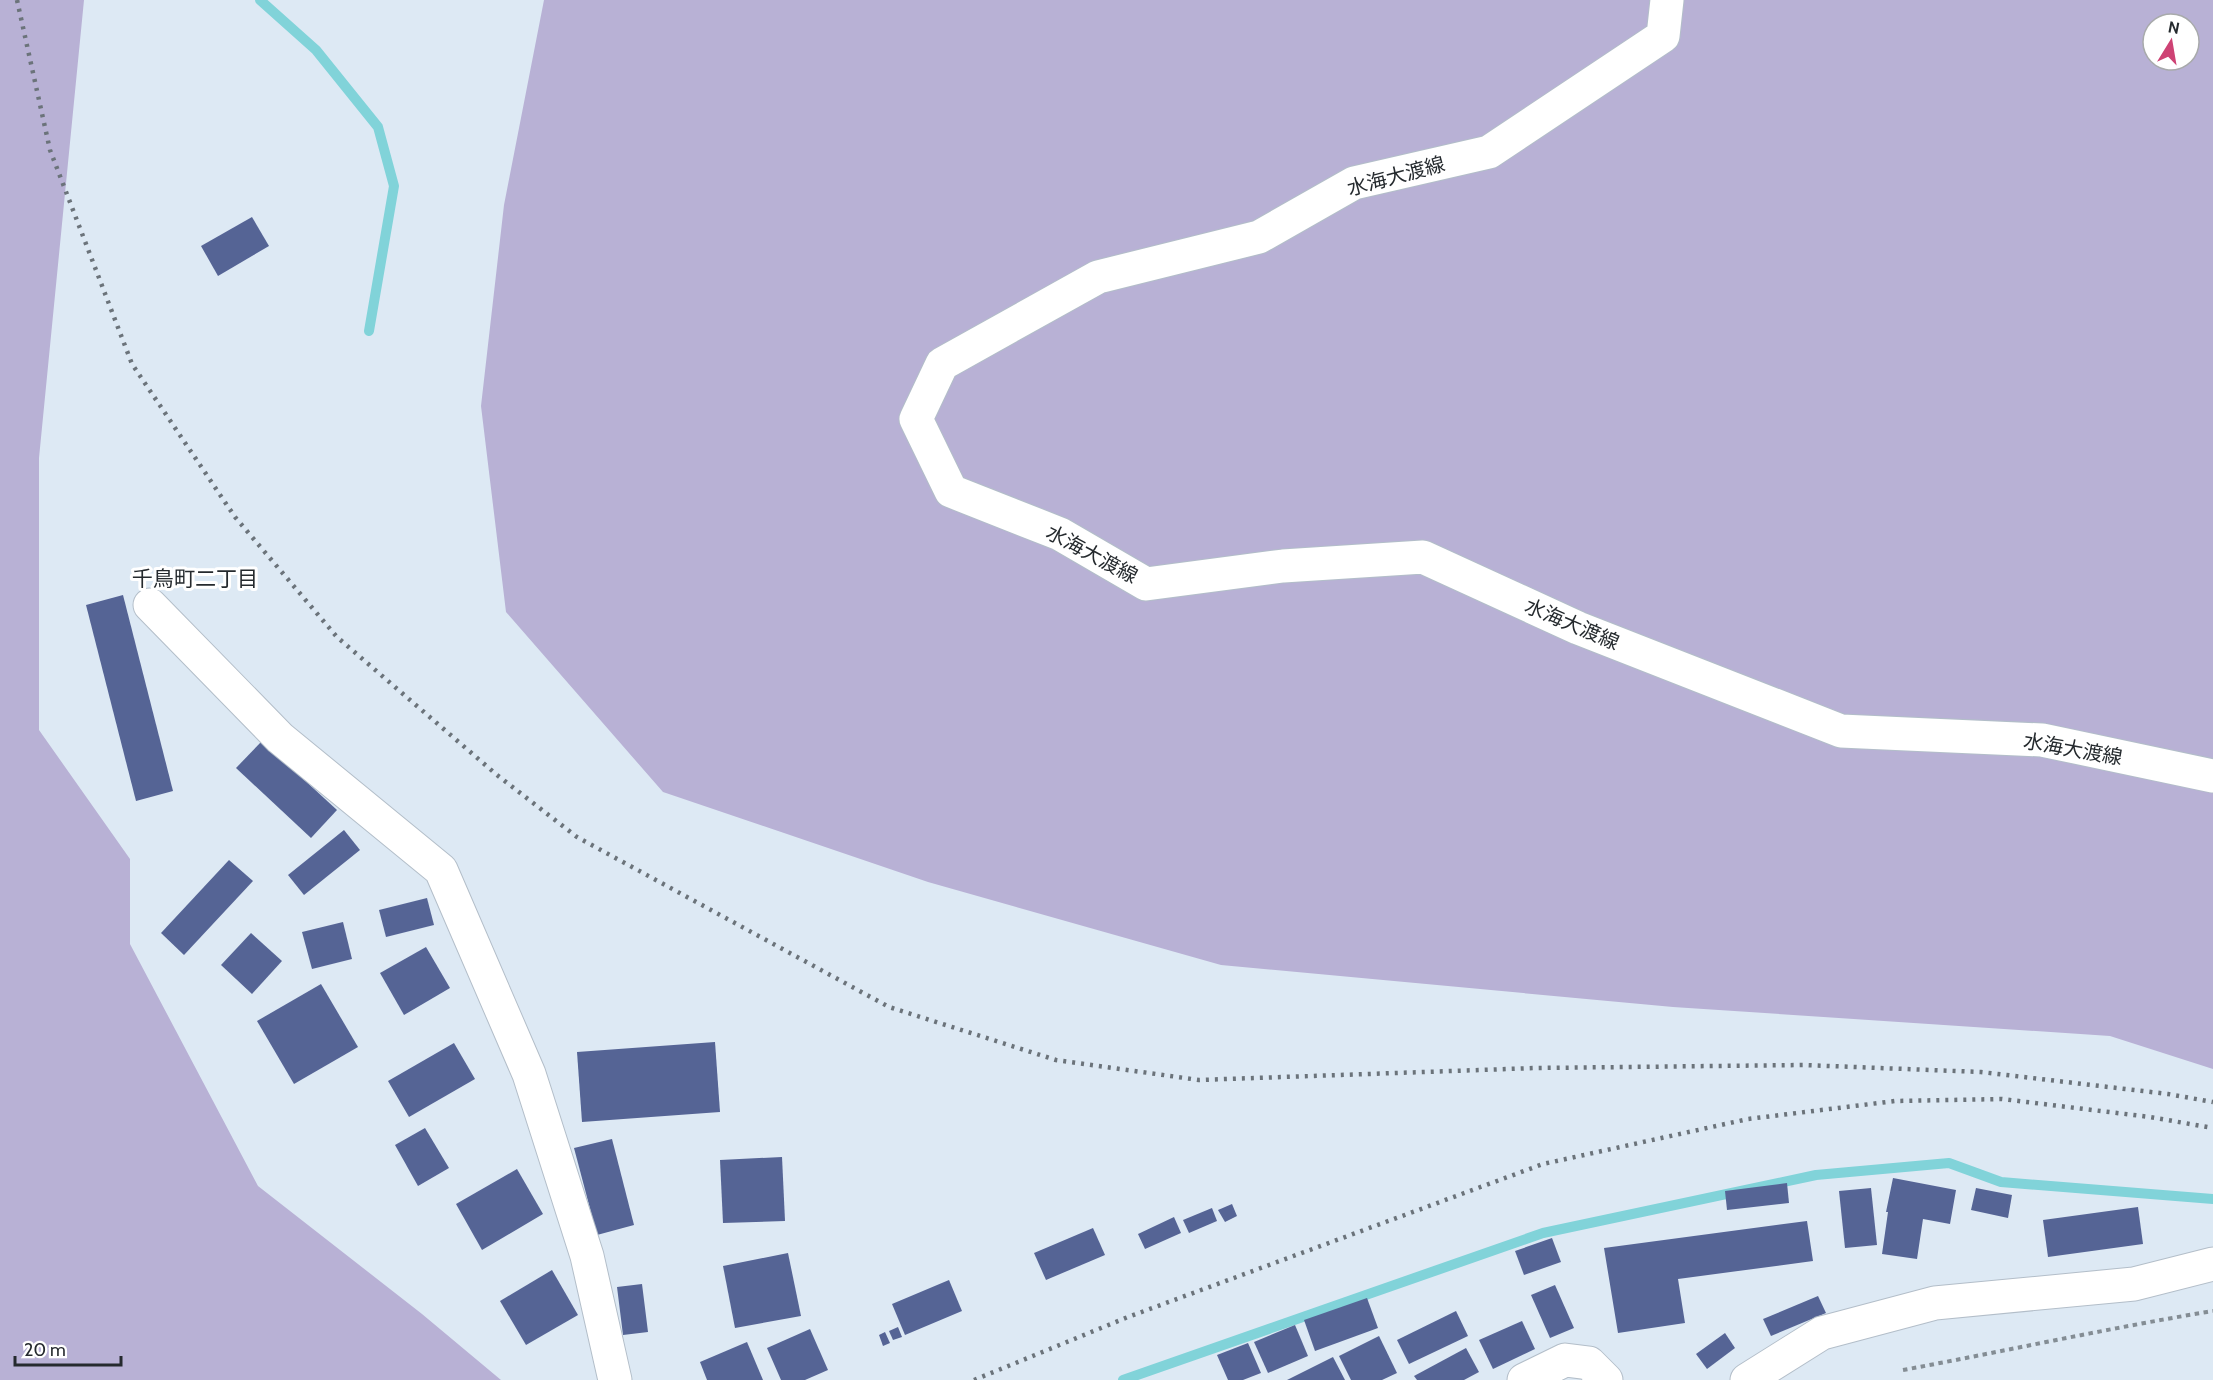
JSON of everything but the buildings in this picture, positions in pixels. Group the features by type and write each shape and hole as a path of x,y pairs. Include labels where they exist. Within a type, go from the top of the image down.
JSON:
{"main road":[{"name":"水海大渡線","path":"1667,0 1663,36 1490,152 1354,183 1259,237 1098,277 942,364 916,419 951,491 1060,534 1146,584 1283,566 1423,557 1578,628 1841,731 2042,740 2213,776"},
{"path":"150,605 280,738 441,870 529,1074 587,1256 615,1380"},
{"path":"1746,1380 1822,1333 1935,1303 2134,1284 2213,1263"},
{"path":"1524,1380 1565,1360 1589,1363 1606,1380"}],"path":[{"path":"1903,1370 2138,1323 2213,1311"}],"shaded area":[{"path":"0,0 84,0 39,458 39,730 130,859 130,944 258,1186 422,1314 501,1380 0,1380"},
{"path":"544,0 2213,0 2213,1069 2110,1036 1673,1007 1221,965 928,882 663,792 506,612 481,406 504,205"}],"waterway":[{"path":"260,0 316,50 378,127 394,186 369,331"},
{"path":"1123,1380 1543,1233 1816,1175 1949,1163 2001,1182 2213,1199"}],"railway":[{"path":"17,0 50,150 132,364 235,517 337,637 497,775 577,837 889,1007 1056,1060 1199,1080 1536,1068 1804,1065 1981,1072 2168,1094 2213,1102"},
{"path":"974,1380 1128,1317 1543,1164 1748,1119 1895,1101 2002,1099 2150,1117 2213,1128"}],"district":[{"name":"千鳥町二丁目","path":"195,578"}]}
